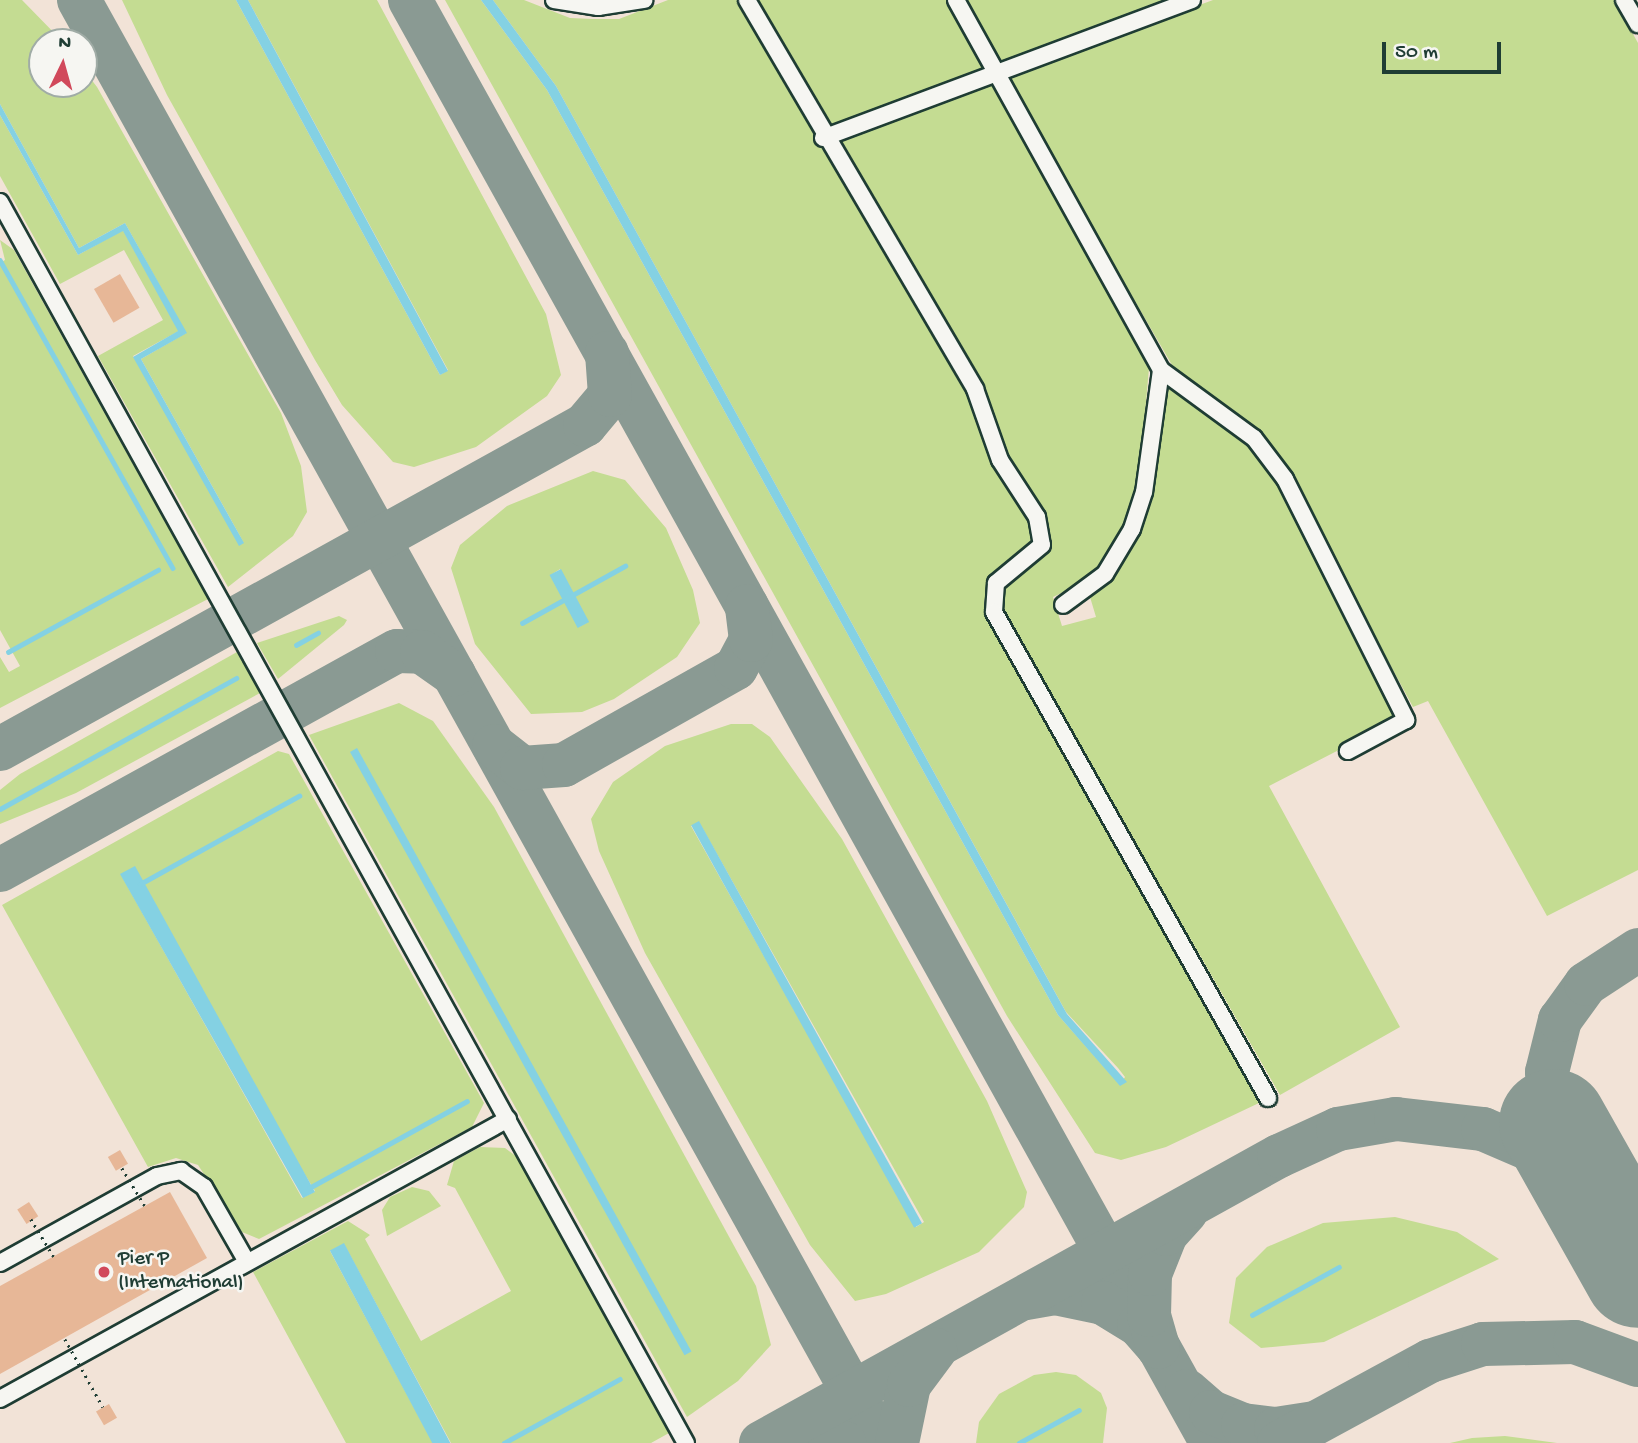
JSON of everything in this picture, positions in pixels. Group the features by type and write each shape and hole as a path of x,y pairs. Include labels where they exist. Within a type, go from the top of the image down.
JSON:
{"lane":[{"path":"554,0 598,8 644,0"},
{"path":"747,0 823,138 975,390 1000,460 1038,517 1042,545 996,583 994,612 1268,1098"},
{"path":"956,0 1161,370 1254,438 1285,480 1406,720 1348,751"},
{"path":"823,138 995,71 1192,0"},
{"path":"1624,0 1638,24"},
{"path":"2,212 686,1443"},
{"path":"1063,605 1105,574 1132,529 1144,492 1161,370"},
{"path":"0,1399 508,1119"},
{"path":"0,1263 173,1171 204,1187 247,1262"}],"path":[{"path":"122,1168 145,1206"},
{"path":"31,1219 54,1257"},
{"path":"65,1339 103,1407"}],"shaded area":[{"path":"0,0 1638,0 1638,1443 0,1443"}],"green space":[{"path":"0,0 22,0 49,28 28,28 28,98 98,98 98,89 281,413 301,466 307,512 293,536 228,587 98,356 163,320 124,250 60,284 0,176 0,115 78,255 123,230 179,331 133,356 244,543 141,359 186,333 125,223 79,248 0,104"},
{"path":"122,0 236,0 440,375 448,370 248,0 377,0 546,314 561,375 547,396 476,447 414,467 393,462 342,405 315,360 167,95"},
{"path":"445,0 481,0 547,90 1058,1015 1120,1085 1125,1077 1066,1012 556,86 493,0 524,0 570,18 619,19 668,0 739,0 956,368 1028,509 1035,544 987,580 984,606 1259,1103 1166,1147 1121,1160 1095,1153 1007,1016"},
{"path":"753,0 948,0 984,68 827,130"},
{"path":"964,0 1173,0 999,63"},
{"path":"1213,0 1614,0 1638,43 1638,870 1547,916 1428,701 1413,707 1275,452 1172,365 1005,77"},
{"path":"991,79 1149,368 1138,493 1110,557 1085,582 1053,597 1062,626 1096,617 1090,597 1128,553 1151,496 1168,386 1255,452 1310,534 1397,720 1269,786 1400,1027 1280,1095 1001,608 1004,586 1050,551 1049,530 1001,452 975,376 836,137"},
{"path":"0,240 14,250 208,599 0,708 0,657 9,672 20,666 0,630 0,263 5,260"},
{"path":"593,471 625,480 666,528 693,590 700,623 677,657 614,699 582,712 531,714 475,644 451,568 460,545 507,506","holes":["560,569 588,622 579,627 551,575"]},
{"path":"339,616 347,620 344,625 278,679 257,643"},
{"path":"237,652 260,693 76,793 0,824 0,790 20,774"},
{"path":"399,703 433,721 494,807 756,1286 771,1345 738,1381 687,1417 309,735"},
{"path":"731,724 752,724 770,737 842,839 987,1101 1027,1192 1024,1207 979,1252 886,1294 855,1301 810,1245 645,953 599,851 591,819 613,782 665,746","holes":["699,822 924,1222 916,1227 691,826"]},
{"path":"278,751 289,754 484,1103 472,1127 259,1239 242,1232 198,1165 176,1158 148,1167 2,905","holes":["120,873 315,1191 302,1198"]},
{"path":"480,1147 505,1148 517,1157 669,1433 651,1443 451,1443 344,1244 330,1251 433,1443 346,1443 253,1272 348,1221 370,1235 365,1239 421,1341 511,1291 455,1188 447,1185 454,1161"},
{"path":"412,1187 429,1191 441,1206 387,1236 382,1210 390,1197"},
{"path":"1395,1217 1457,1232 1499,1259 1324,1342 1261,1348 1229,1323 1236,1278 1267,1247 1323,1223"},
{"path":"1056,1372 1076,1375 1101,1393 1107,1408 1103,1443 976,1443 979,1422 999,1394 1034,1375"},
{"path":"1505,1436 1557,1443 1450,1443 1472,1438"}],"water":[{"path":"236,0 248,0 448,371 440,375"},
{"path":"481,0 493,0 556,86 1067,1014 1127,1082 1120,1086 1058,1015 547,90"},
{"path":"0,104 79,248 125,223 187,333 141,359 244,543 239,546 133,357 178,331 123,231 78,255 0,115"},
{"path":"561,569 589,622 578,628 550,575"},
{"path":"357,748 692,1351 685,1355 350,752"},
{"path":"699,821 922,1223 914,1228 691,825"},
{"path":"135,866 315,1192 303,1198 120,874"},
{"path":"344,1243 450,1443 432,1443 330,1251"}],"building":[{"path":"120,274 140,308 114,323 94,289"},
{"path":"120,1150 128,1164 116,1171 108,1157"},
{"name":"Pier P (International)","path":"170,1192 207,1258 0,1374 0,1286"},
{"path":"29,1202 38,1216 27,1224 17,1210"},
{"path":"109,1404 117,1418 104,1425 96,1412"}],"waterway":[{"path":"0,260 173,568"},
{"path":"522,623 625,566"},
{"path":"8,652 158,570"},
{"path":"296,645 318,633"},
{"path":"0,809 236,678"},
{"path":"140,884 299,796"},
{"path":"309,1188 467,1101"},
{"path":"1252,1315 1339,1267"},
{"path":"504,1443 620,1379"},
{"path":"1019,1443 1079,1410"}],"taxiway":[{"path":"79,0 881,1443"},
{"path":"410,0 1212,1443"},
{"path":"0,749 585,425 610,395 607,353"},
{"path":"494,746 522,768 564,765 736,668 751,640 747,606"},
{"path":"0,870 397,651 422,652 454,674"},
{"path":"1553,1123 1547,1072 1560,1020 1586,984 1638,950"},
{"path":"761,1443 1279,1156 1338,1129 1396,1119 1483,1129 1541,1154 1594,1195"},
{"path":"1026,1298 1055,1293 1103,1303 1139,1325 1158,1347 1149,1315 1150,1274 1166,1234 1186,1212"},
{"path":"1279,1443 1430,1361 1483,1344 1575,1342 1638,1365"},
{"path":"897,1443 909,1385 935,1350"},
{"path":"1187,1391 1211,1412 1243,1425 1276,1429 1312,1423"},
{"path":"773,1440 809,1436 844,1443"}],"runway":[{"path":"1553,1123 1638,1274"}],"place":[{"name":"Pier P (International)","path":"104,1272"}]}
